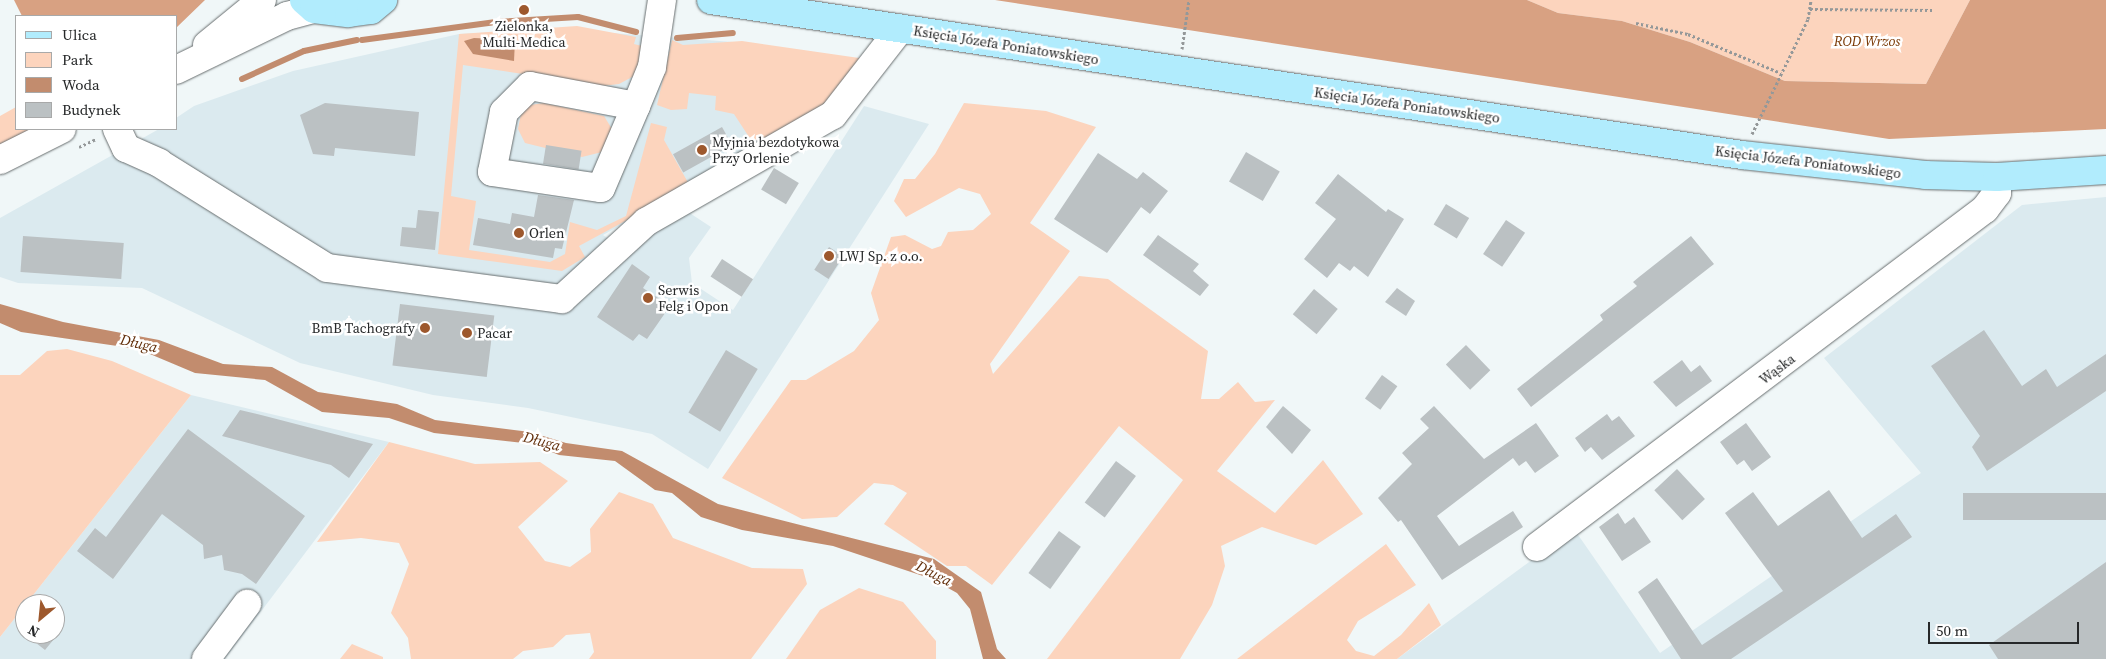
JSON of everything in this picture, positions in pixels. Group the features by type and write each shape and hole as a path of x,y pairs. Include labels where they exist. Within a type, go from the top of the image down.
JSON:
{"main road":[{"path":"309,4 360,13 383,0"},
{"name":"Księcia Józefa Poniatowskiego","path":"711,0 1742,155 1916,174 1997,177 2106,170"}],"street":[{"path":"221,33 231,0"},
{"path":"180,68 262,0"},
{"path":"636,106 530,86 504,112 492,172 601,188 636,106 652,67 662,0"},
{"path":"180,68 309,4"},
{"path":"117,130 126,148 159,162 327,268 562,299 646,222 833,114 900,29"},
{"path":"0,160 60,130"},
{"name":"Wąska","path":"1538,547 1985,209 1997,193 1997,177"},
{"path":"206,659 248,604"}],"path":[{"path":"1179,71 1189,0"},
{"path":"1742,155 1810,9 1811,0"},
{"path":"1810,9 1932,10"},
{"path":"1636,23 1688,34 1781,73"}],"shaded area":[{"path":"14,0 205,0 178,26 178,15 22,15"},
{"path":"995,0 1527,0 1558,13 1622,21 1690,42 1785,81 1926,84 1970,0 2106,0 2106,129 1889,139"},
{"path":"557,29 760,44 765,145 603,235 631,254 653,224 682,208 711,227 689,258 692,283 733,310 864,106 929,124 708,469 652,434 528,408 433,395 300,363 142,288 18,283 0,277 0,218 157,130 178,130 178,117 194,106 293,71 459,34"},
{"path":"2106,197 2106,659 1397,659 1574,529 1660,653 1921,473 1824,358 2022,205"},
{"path":"191,395 389,442 225,659 0,659 0,637 15,618 15,644 65,644 65,594 34,594"}],"green space":[{"name":"ROD Wrzos","path":"1527,0 1970,0 1926,84 1785,81 1690,42 1622,21 1558,13"},
{"path":"577,26 636,37 634,44 642,46 644,57 634,76 619,84 602,86 463,65 451,196 476,201 469,250 550,262 565,254 570,222 597,230 626,216 651,123 667,127 664,140 690,186 579,246 585,257 562,271 438,254 459,34"},
{"path":"672,40 683,45 742,41 873,60 840,96 763,143 749,137 734,114 715,110 716,96 689,93 687,109 671,110 657,105"},
{"path":"544,103 604,116 612,129 602,152 582,157 525,143 518,129 521,114 530,105"},
{"path":"964,103 1046,111 1096,127 1030,223 1070,251 990,364 993,374 1079,276 1108,279 1208,351 1201,399 1219,399 1238,382 1255,402 1275,400 1217,471 1275,513 1323,460 1363,514 1316,545 1262,527 1221,546 1225,566 1212,605 1180,659 1047,659 1183,480 1119,426 992,585 966,566 947,566 884,524 907,493 893,485 874,483 837,517 802,519 722,478 791,380 806,380 854,351 879,320 871,293 891,237 905,235 932,249 941,246 948,232 973,230 991,214 980,194 959,188 906,217 894,201 904,179 915,179 935,154"},
{"path":"15,108 15,130 36,130 0,148 0,116"},
{"path":"67,349 112,361 191,395 34,594 15,594 15,618 0,637 0,375 20,375 47,351"},
{"path":"389,442 475,464 540,462 568,481 518,527 545,561 570,567 591,552 590,529 619,492 653,504 673,538 752,568 803,569 807,584 751,659 589,659 594,652 590,633 566,635 553,647 523,651 513,659 411,659 408,638 391,613 409,564 399,543 361,538 317,542"},
{"path":"1386,544 1416,585 1358,621 1347,640 1356,651 1374,656 1401,635 1429,603 1441,625 1397,659 1237,659"},
{"path":"859,588 903,602 936,641 936,659 786,659 820,610"},
{"path":"352,644 383,657 383,659 340,659"}],"water":[{"path":"474,38 515,40 514,61 473,54 464,41"},
{"name":"Długa","path":"0,304 63,322 159,340 223,364 272,367 318,392 397,404 435,420 530,432 566,443 622,451 718,504 934,559 981,592 997,649 1006,659 983,659 970,609 957,593 932,579 833,546 742,530 701,517 672,493 655,490 615,461 559,455 532,444 434,433 389,418 322,412 265,380 195,373 138,349 21,332 0,323"}],"building":[{"path":"325,103 419,112 415,156 335,148 334,156 313,154 300,115"},
{"name":"Myjnia bezdotykowa Przy Orlenie","path":"722,127 732,145 683,173 673,154"},
{"path":"546,145 582,151 579,169 543,164"},
{"path":"1246,152 1280,172 1263,201 1229,181"},
{"path":"1098,153 1137,179 1143,172 1168,191 1150,214 1141,207 1107,253 1054,219"},
{"path":"774,168 799,183 786,204 761,189"},
{"path":"1338,174 1386,212 1388,209 1404,219 1368,277 1354,266 1350,271 1339,263 1327,278 1304,259 1336,219 1315,203"},
{"path":"538,195 574,200 562,249 555,248 553,258 473,245 478,218 510,224 512,213 534,217"},
{"path":"1446,204 1469,218 1457,238 1434,225"},
{"path":"418,210 439,212 435,250 400,246 402,227 416,228"},
{"path":"1506,220 1525,233 1502,267 1483,254"},
{"path":"1158,235 1199,264 1193,271 1209,285 1200,296 1143,255"},
{"path":"23,236 124,243 121,279 20,272"},
{"path":"1691,236 1714,264 1531,407 1517,389 1603,320 1600,315 1637,286 1633,282"},
{"path":"829,247 843,256 829,279 814,270"},
{"path":"722,259 753,279 742,297 711,277"},
{"path":"632,264 650,277 643,288 670,306 647,339 639,334 633,341 597,317"},
{"path":"1397,288 1415,301 1406,316 1385,302"},
{"path":"1314,289 1338,309 1317,334 1293,314"},
{"path":"400,304 494,316 487,377 392,366"},
{"path":"1984,330 2022,386 2046,369 2057,387 2106,354 2106,391 1987,471 1972,447 1980,436 1931,366"},
{"path":"1466,345 1490,370 1470,390 1446,364"},
{"path":"726,350 758,369 720,432 688,413"},
{"path":"1682,360 1691,372 1700,365 1712,381 1676,407 1653,382"},
{"path":"1382,375 1397,386 1380,410 1365,398"},
{"path":"1283,406 1311,430 1292,454 1266,427"},
{"path":"1434,406 1484,459 1536,423 1559,456 1535,473 1526,461 1519,466 1513,458 1437,516 1459,546 1513,511 1523,527 1442,580 1401,520 1398,522 1378,498 1412,464 1402,453 1429,428 1420,419"},
{"path":"240,410 373,444 349,478 331,465 222,436"},
{"path":"1607,414 1612,421 1619,416 1635,436 1602,460 1591,447 1585,452 1575,438"},
{"path":"1746,423 1771,457 1752,471 1744,460 1737,465 1720,442"},
{"path":"188,429 305,516 256,584 242,574 224,570 222,555 204,559 203,545 162,514 113,579 77,551 95,528 106,537"},
{"path":"1116,461 1136,476 1105,518 1085,503"},
{"path":"1677,469 1705,499 1682,520 1654,490"},
{"path":"1829,490 1862,538 1896,514 1912,537 1731,659 1681,659 1638,592 1657,578 1702,645 1783,591 1725,513 1753,492 1778,526"},
{"path":"1963,493 2106,493 2106,520 1963,520"},
{"path":"1618,513 1625,524 1634,517 1651,542 1622,561 1599,527"},
{"path":"1059,531 1081,547 1050,589 1028,573"},
{"path":"2106,562 2106,659 1998,659 1989,645"},
{"path":"37,644 50,644 45,650"}],"waterway":[{"path":"362,40 496,22 578,17 636,32"},
{"path":"677,38 733,33"},
{"path":"242,79 304,51 357,40"}],"place":[{"name":"Zielonka, Multi-Medica","path":"524,10"},
{"name":"Myjnia bezdotykowa Przy Orlenie","path":"702,150"},
{"name":"Orlen","path":"519,233"},
{"name":"LWJ Sp. z o.o.","path":"829,256"},
{"name":"Serwis Felg i Opon","path":"648,298"},
{"name":"BmB Tachografy","path":"425,328"},
{"name":"Pacar","path":"467,333"}]}
